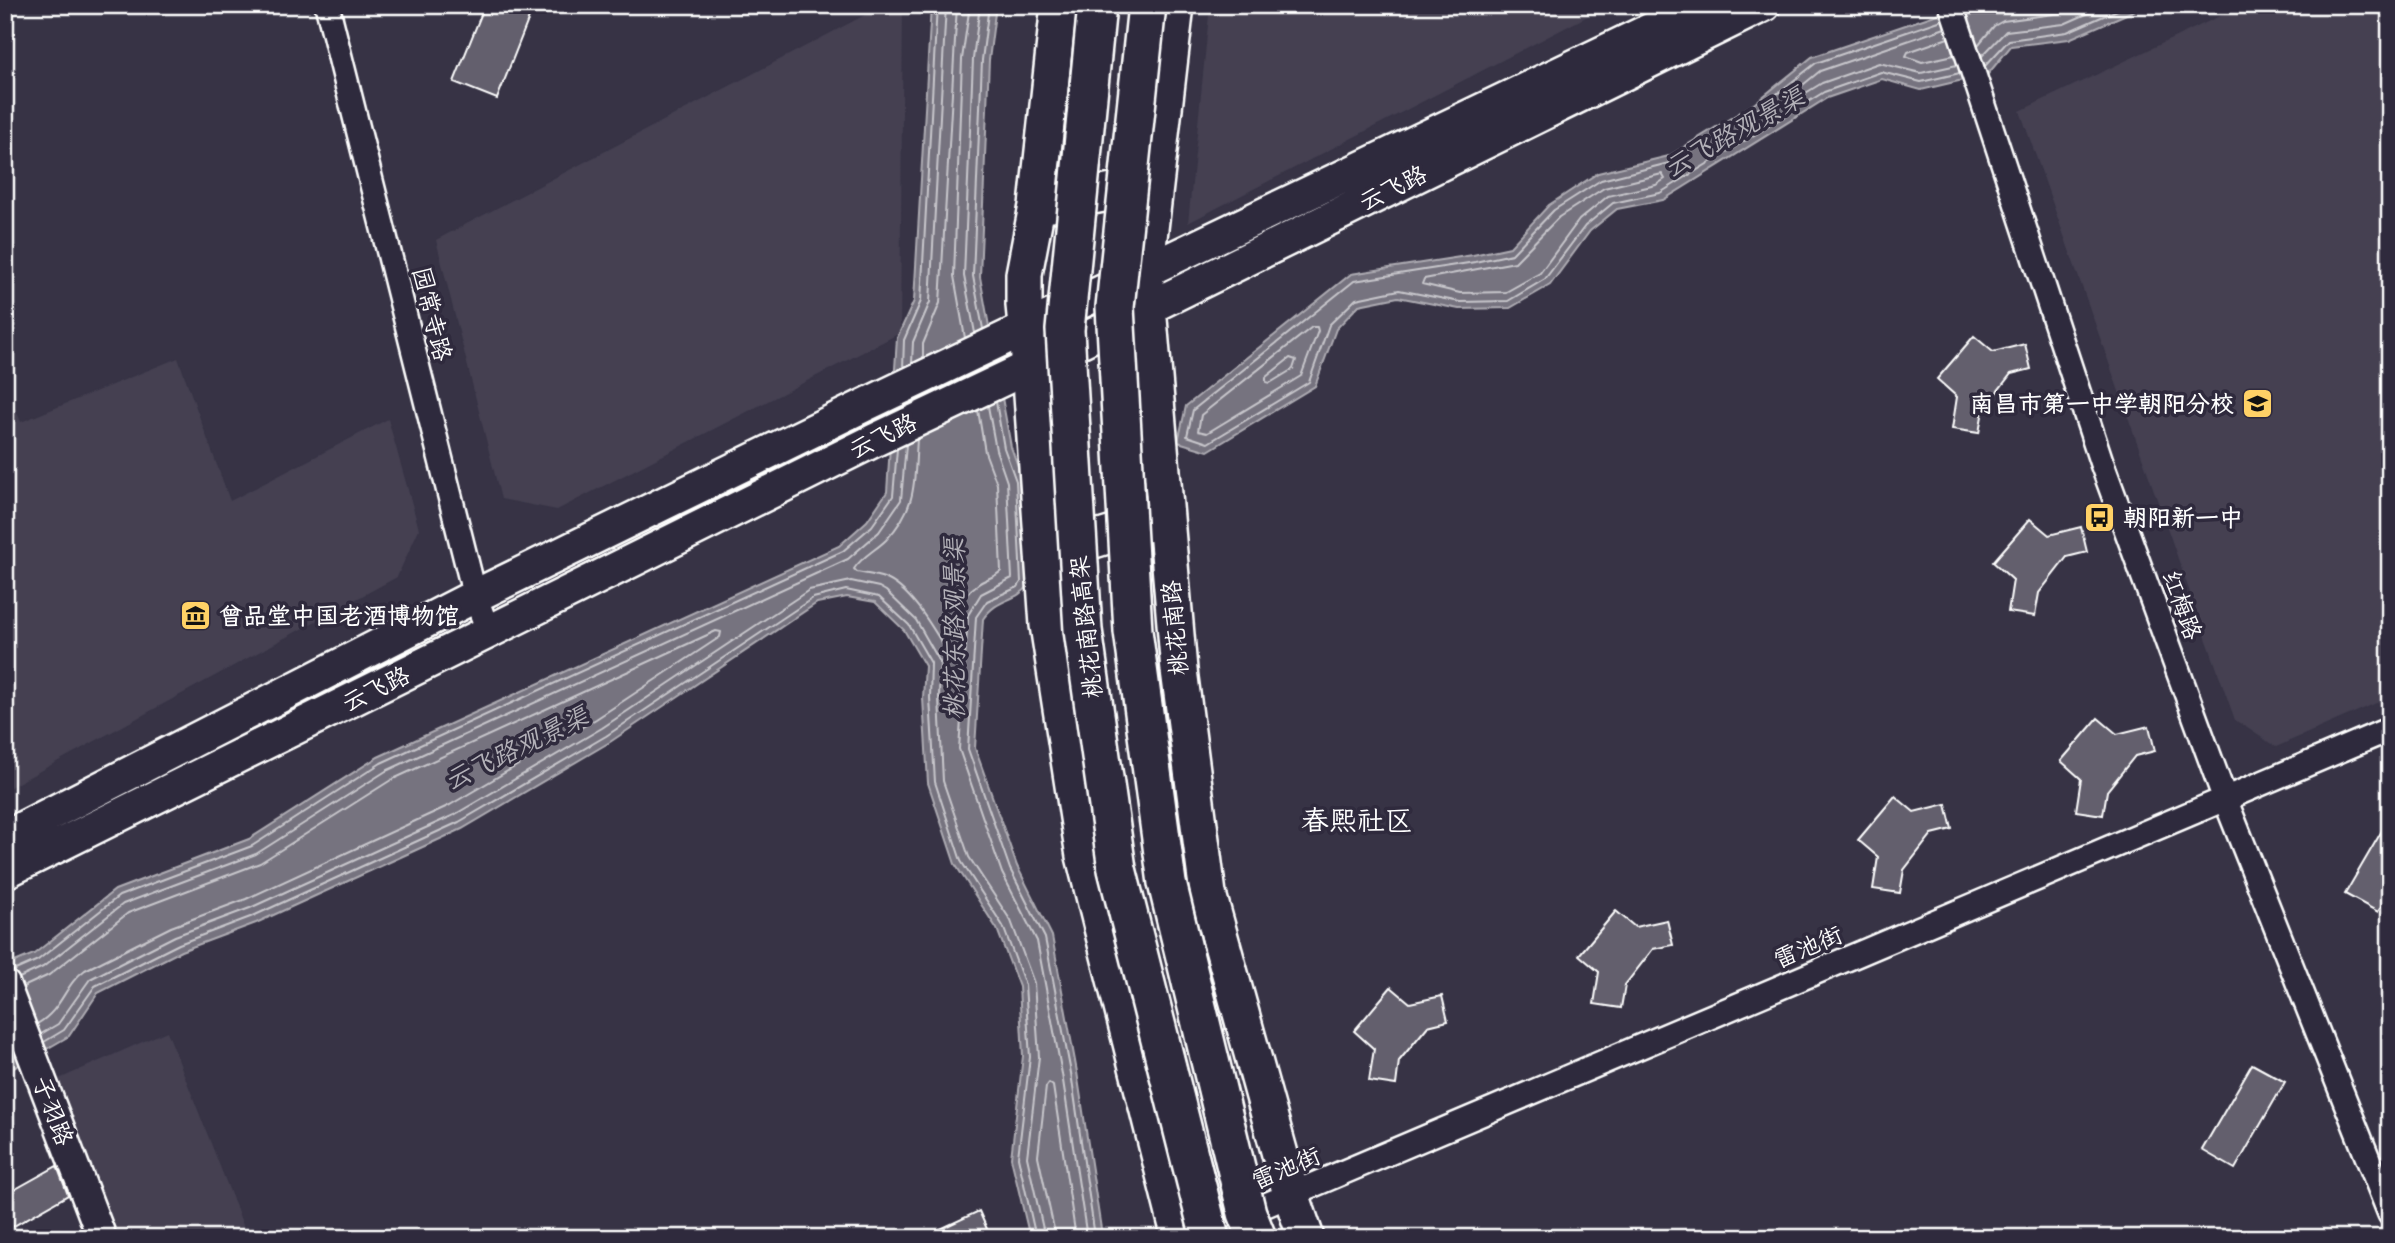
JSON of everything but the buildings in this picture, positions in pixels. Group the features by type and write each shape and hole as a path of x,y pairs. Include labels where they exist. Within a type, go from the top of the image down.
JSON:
{"highway":[{"name":"桃花南路高架","path":"1097,5 1065,330 1083,630 1117,869 1190,1235"},
{"name":"桃花南路高架","path":"1147,5 1115,307 1133,631 1167,883 1252,1225"}],"main road":[{"path":"1059,5 1037,206 1024,274 1018,333 1044,555 1048,625 1084,856 1190,1235"},
{"name":"桃花南路","path":"1176,5 1145,272 1146,309 1179,670 1208,894 1291,1194 1306,1238"},
{"name":"云飞路","path":"5,837 475,596 863,406 1702,5"},
{"name":"云飞路","path":"5,872 875,440 1764,5"},
{"path":"1037,206 1157,184"},
{"path":"1044,555 1166,518"}],"street":[{"name":"园常寺路","path":"327,5 475,596 489,633"},
{"name":"红梅路","path":"1951,5 2101,461 2225,799 2390,1214"},
{"name":"雷池街","path":"1252,1225 1291,1194 2390,729"},
{"name":"子羽路","path":"5,984 102,1238"}],"shaded area":[{"path":"884,5 903,5 900,333 557,510 501,499 436,240"},
{"path":"1210,5 1609,5 1188,223"},
{"name":"南昌市第一中学朝阳分校","path":"2243,5 2390,5 2390,697 2276,747 2235,720 2020,111"},
{"path":"178,358 230,501 388,419 419,529 397,577 5,790 5,385 21,422"},
{"path":"167,1031 248,1238 105,1238 50,1083"}],"water":[{"path":"931,5 996,5 989,60 980,277 1011,447 1023,480 1029,585 1018,595 995,607 983,619 975,748 1017,866 1052,936 1077,1072 1101,1229 1105,1238 1030,1238 1011,1158 1023,1056 1019,987 997,929 955,864 928,783 923,698 925,666 904,630 875,602 847,597 817,603 610,742 462,829 256,923 181,951 98,993 69,1036 5,1073 5,966 34,954 115,890 249,839 378,757 839,546 867,521 887,492 897,338 914,301"},
{"name":"云飞路观景渠","path":"1964,5 2147,5 2069,39 2011,46 1988,74 1921,90 1882,79 1827,98 1663,200 1617,209 1590,231 1550,285 1510,308 1459,309 1398,297 1359,305 1336,329 1315,386 1208,451 1178,442 1186,406 1351,274 1510,247 1549,205 1598,173 1669,156 1755,103 1812,57"}],"place":[{"name":"南昌市第一中学朝阳分校","path":"2257,404"},
{"name":"朝阳新一中","path":"2100,518"},
{"name":"曾品堂中国老酒博物馆","path":"196,616"}],"district":[{"name":"春熙社区","path":"1357,820"}],"water label":[{"name":"桃花东路观景渠","path":"954,629"}]}
